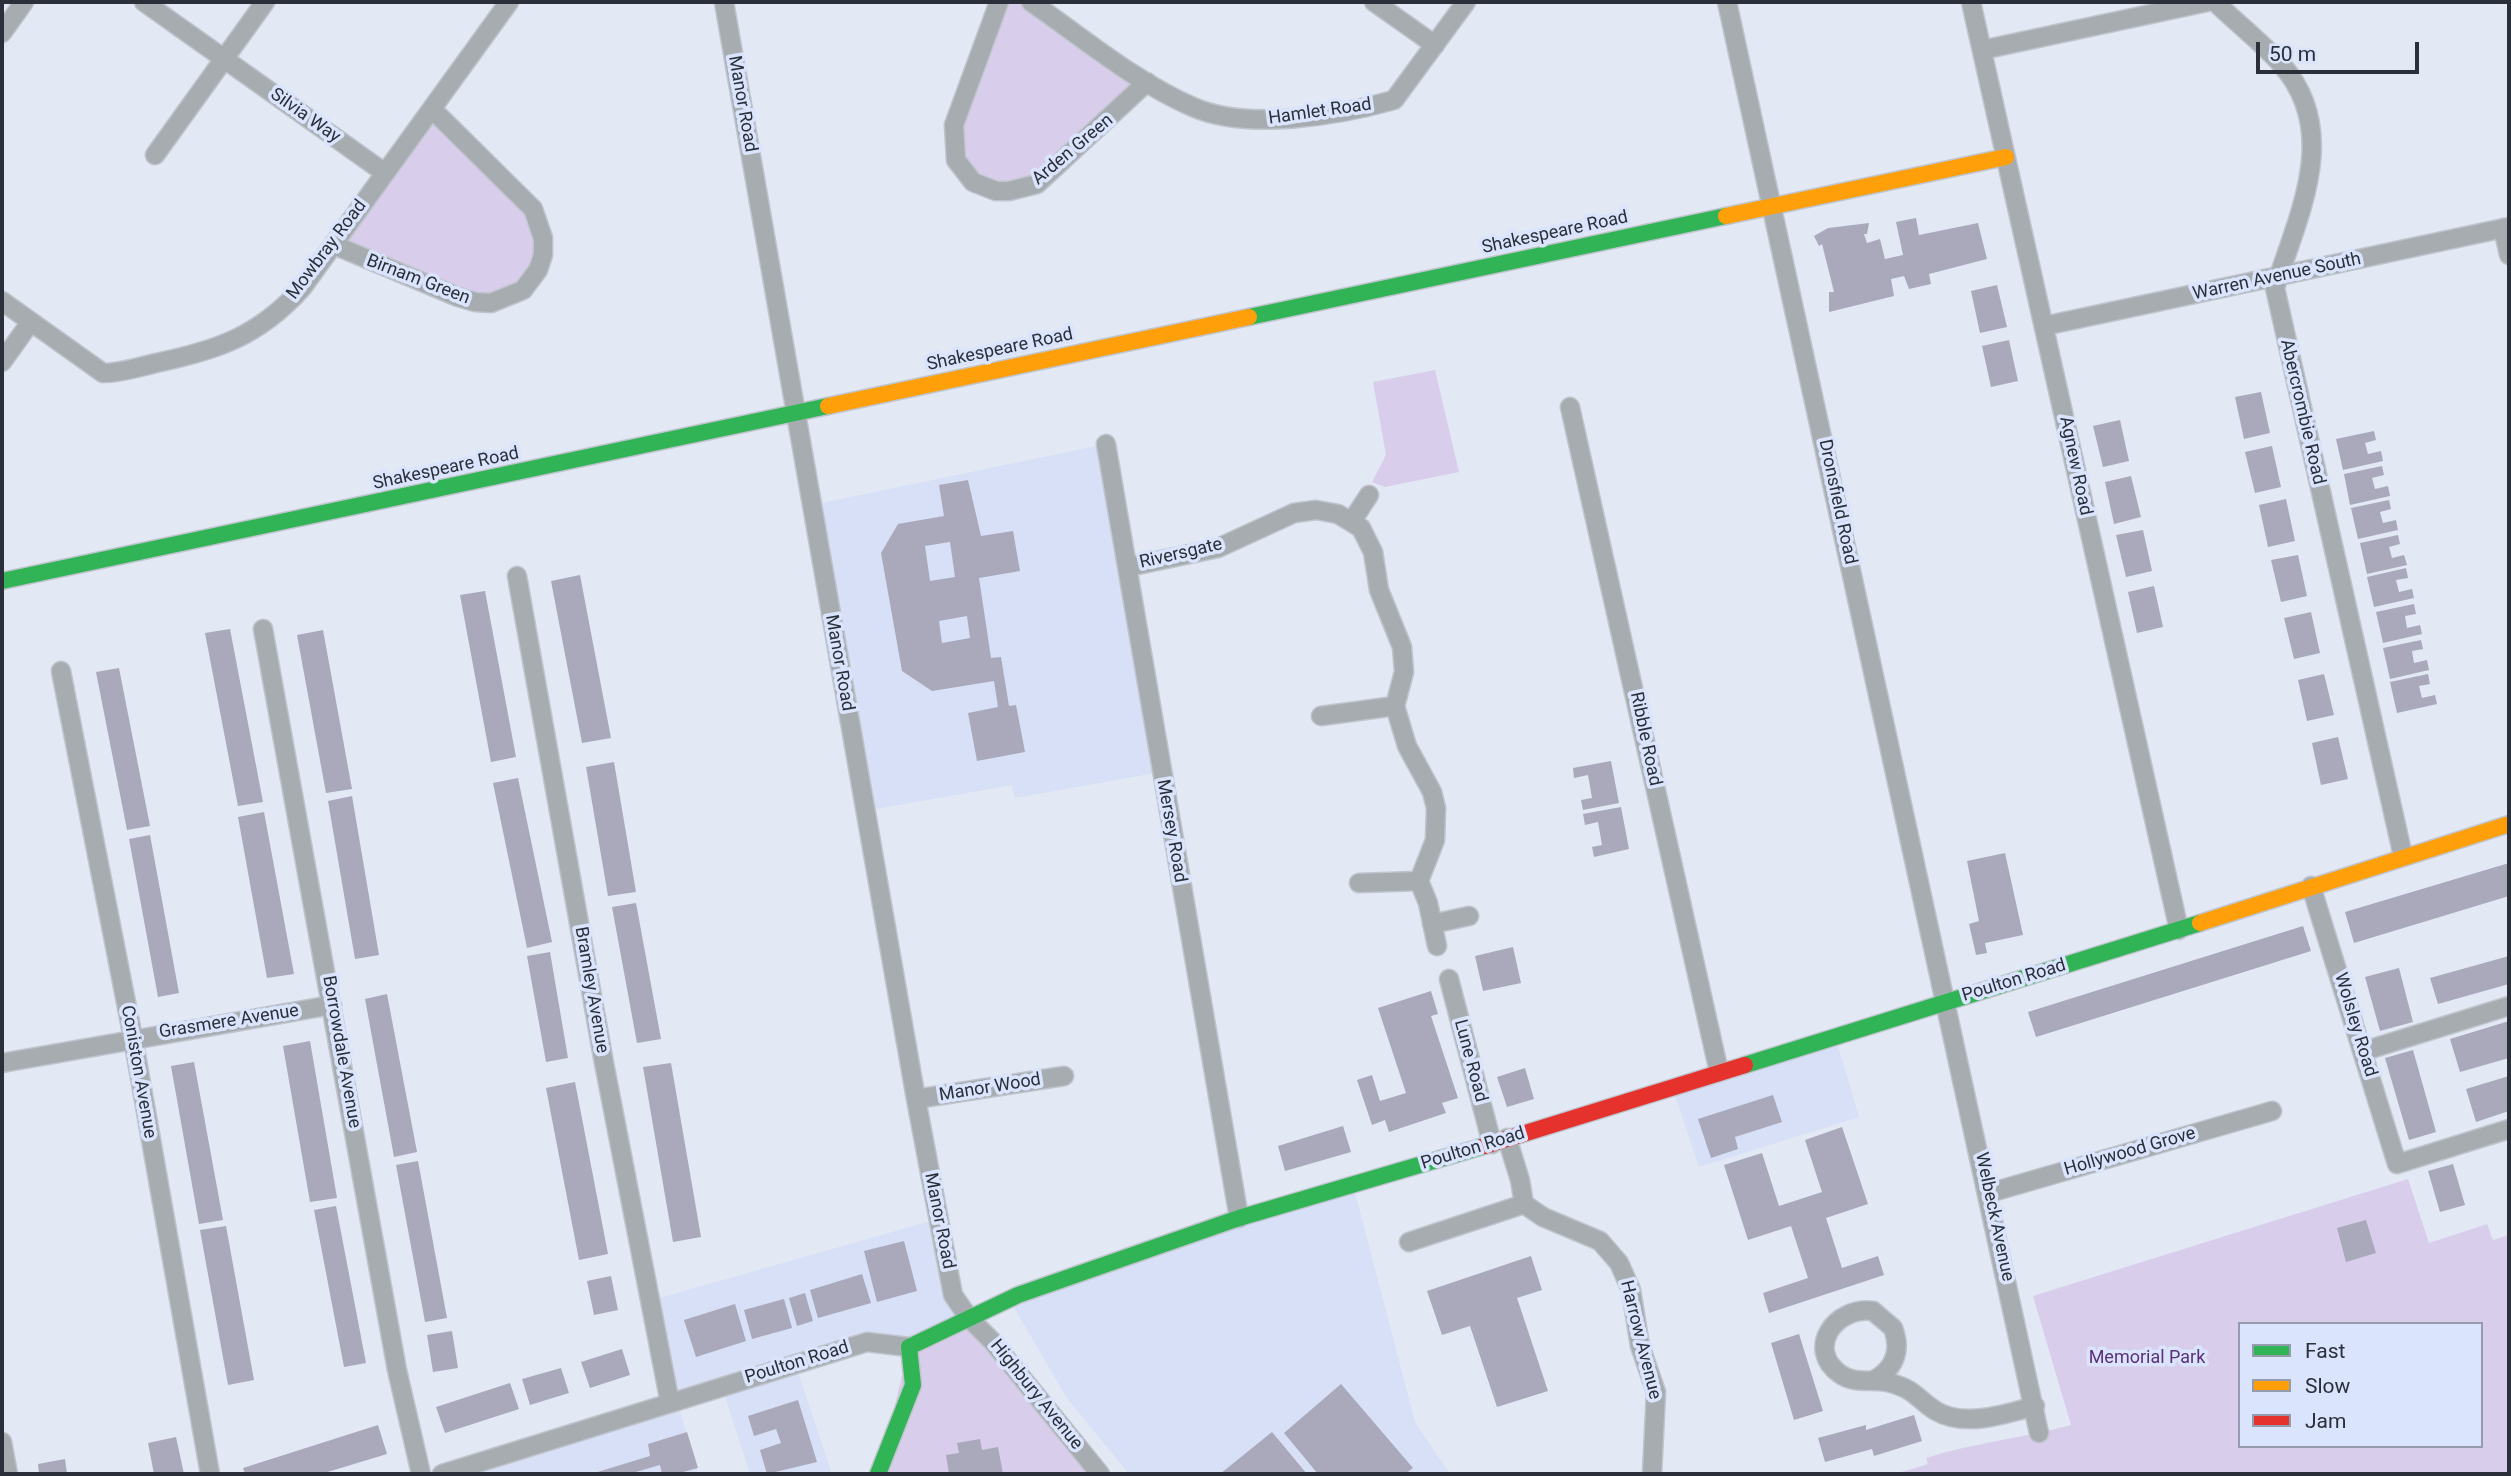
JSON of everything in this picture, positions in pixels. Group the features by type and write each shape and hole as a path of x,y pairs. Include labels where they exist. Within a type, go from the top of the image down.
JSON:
{"street":[{"path":"2,33 24,2"},
{"name":"Silvia Way","path":"145,2 385,173"},
{"path":"155,155 265,2"},
{"name":"Mowbray Road","path":"2,301 103,373 220,348 266,322 302,288 509,2"},
{"name":"Manor Road","path":"724,2 916,1099 953,1295 969,1318"},
{"name":"Arden Green","path":"999,2 954,125 956,160 973,182 996,191 1009,191 1037,184 1147,82"},
{"name":"Hamlet Road","path":"1031,2 1147,82 1194,108 1246,120 1275,120 1394,100 1466,2"},
{"path":"1374,2 1435,45"},
{"name":"Dronsfield Road","path":"1727,2 1947,1002"},
{"name":"Agnew Road","path":"1971,2 2179,930"},
{"path":"1982,50 2207,2"},
{"name":"Abercrombie Road","path":"2215,2 2283,66 2300,91 2310,118 2311,173 2301,216 2275,288 2403,856"},
{"name":"Birnam Green","path":"334,245 475,302 508,298 533,281 543,255 540,223 533,209 432,109"},
{"name":"Shakespeare Road","path":"2,580 469,484 795,412 2006,157"},
{"path":"2506,228 2509,256"},
{"name":"Warren Avenue South","path":"2044,326 2506,228"},
{"path":"2,362 30,323"},
{"name":"Ribble Road","path":"1570,407 1719,1072"},
{"name":"Mersey Road","path":"1106,444 1239,1218"},
{"path":"1369,495 1352,521 1360,528 1373,552 1379,590 1402,648 1404,672 1395,706 1407,746 1432,792 1436,808 1434,840 1419,881 1437,946"},
{"name":"Riversgate","path":"1128,566 1218,548 1294,513 1316,510 1338,514 1352,521"},
{"name":"Bramley Avenue","path":"517,576 604,1063 670,1403"},
{"name":"Borrowdale Avenue","path":"262,629 397,1370 421,1474"},
{"name":"Coniston Avenue","path":"61,671 133,1038 210,1474"},
{"path":"1321,716 1395,706"},
{"name":"Poulton Road","path":"442,1474 867,1342 909,1347 1018,1295 1239,1218 1499,1141 2179,930 2509,824"},
{"path":"1359,883 1419,881"},
{"name":"Wolsley Road","path":"2311,886 2397,1164 2509,1129"},
{"path":"1432,924 1469,916"},
{"name":"Lune Road","path":"1449,979 1499,1141"},
{"name":"Welbeck Avenue","path":"1947,1002 2039,1433"},
{"name":"Grasmere Avenue","path":"2,1063 332,1005"},
{"path":"2364,1051 2509,1006"},
{"name":"Manor Wood","path":"916,1099 1064,1076"},
{"name":"Hollywood Grove","path":"1989,1193 2272,1111"},
{"path":"1409,1242 1524,1204 1520,1180 1499,1141"},
{"name":"Harrow Avenue","path":"1524,1204 1543,1217 1600,1241 1619,1263 1631,1290 1640,1346 1656,1392 1651,1474"},
{"path":"1876,1379 1892,1365 1897,1353 1893,1328 1873,1311 1849,1312 1837,1319 1829,1329 1825,1342 1826,1355 1840,1374 1851,1380 1876,1379 1912,1389 1933,1409 1961,1419 2035,1406"},
{"name":"Highbury Avenue","path":"969,1318 992,1341 1100,1474"},
{"path":"878,1474 913,1385 914,1372 909,1347"},
{"path":"2,1442 8,1474"}],"shaded area":[{"path":"1106,444 1161,772 1015,798 1012,785 865,811 812,505"},
{"path":"1835,1036 1859,1117 1699,1167 1672,1086"},
{"path":"1353,1185 1415,1422 1450,1474 1129,1474 1067,1398 1009,1299"},
{"path":"938,1219 969,1318 909,1347 867,1342 795,1363 832,1474 750,1474 722,1387 677,1401 698,1474 442,1474 670,1403 649,1301"}],"green space":[{"path":"999,2 1031,2 1147,82 1037,184 973,182 954,125"},
{"path":"432,109 533,209 538,270 491,303 334,245"},
{"path":"1435,370 1459,472 1385,487 1372,482 1386,455 1373,382"},
{"name":"Memorial Park","path":"2408,1179 2429,1243 2487,1224 2493,1240 2509,1235 2509,1474 1895,1474 1928,1464 1926,1458 2071,1425 2033,1296"},
{"path":"969,1318 1100,1474 878,1474 909,1347"}],"building":[{"path":"1916,218 1919,235 1978,223 1987,259 1929,274 1931,284 1909,289 1904,276 1891,279 1894,296 1829,312 1829,292 1834,292 1822,244 1819,246 1814,236 1828,228 1869,223 1867,234 1864,234 1867,243 1880,239 1885,259 1903,255 1896,222"},
{"path":"1997,285 2007,327 1980,333 1971,291"},
{"path":"2009,340 2018,381 1991,387 1982,346"},
{"path":"2261,392 2270,433 2244,439 2235,397"},
{"path":"2120,420 2129,461 2103,467 2093,426"},
{"path":"2374,431 2376,440 2365,443 2368,454 2381,451 2383,461 2343,470 2336,439"},
{"path":"2272,446 2281,487 2255,493 2245,452"},
{"path":"2382,466 2384,475 2372,478 2375,489 2388,486 2390,496 2350,505 2344,474"},
{"path":"2131,476 2141,517 2114,524 2105,482"},
{"path":"968,480 981,536 1013,531 1020,571 979,578 991,658 1001,657 1009,706 1016,705 1025,752 977,761 968,713 998,707 994,681 932,691 902,671 881,553 898,524 944,516 939,485","holes":["950,542 955,577 930,581 925,546","967,616 970,638 942,643 939,621"]},
{"path":"2286,499 2295,541 2268,547 2259,505"},
{"path":"2389,500 2391,509 2380,512 2383,523 2396,520 2398,530 2358,539 2351,508"},
{"path":"2143,530 2152,571 2126,577 2116,535"},
{"path":"2398,535 2400,544 2389,547 2392,558 2404,555 2407,565 2367,574 2360,543"},
{"path":"2298,555 2307,596 2281,602 2271,560"},
{"path":"2406,568 2408,578 2396,580 2399,592 2412,589 2414,598 2374,607 2367,577"},
{"path":"580,575 611,738 582,743 551,581"},
{"path":"2154,586 2163,627 2137,633 2128,592"},
{"path":"485,591 516,757 491,762 460,595"},
{"path":"2414,604 2416,614 2405,616 2407,628 2420,625 2422,634 2383,643 2376,612"},
{"path":"2311,612 2320,653 2294,659 2284,618"},
{"path":"230,629 263,802 238,806 205,633"},
{"path":"323,630 352,789 326,793 297,635"},
{"path":"2421,640 2423,649 2412,651 2414,663 2427,660 2429,670 2390,679 2383,648"},
{"path":"119,668 150,826 127,830 96,672"},
{"path":"2324,674 2334,715 2307,721 2298,680"},
{"path":"2428,674 2430,684 2419,686 2422,698 2435,695 2437,704 2397,713 2390,682"},
{"path":"2338,737 2348,779 2321,785 2312,743"},
{"path":"1611,761 1619,803 1583,810 1581,800 1592,798 1588,775 1574,778 1573,768"},
{"path":"614,762 636,892 608,896 586,767"},
{"path":"518,778 552,942 527,948 493,783"},
{"path":"352,796 379,955 355,959 328,801"},
{"path":"1621,807 1629,849 1594,857 1592,847 1602,845 1598,822 1585,825 1583,814"},
{"path":"264,812 294,974 267,978 238,817"},
{"path":"150,835 179,993 158,997 129,839"},
{"path":"2005,853 2023,935 1985,943 1987,953 1976,955 1969,924 1979,921 1967,861"},
{"path":"2509,863 2509,896 2354,943 2345,912"},
{"path":"636,903 661,1039 637,1043 612,907"},
{"path":"2303,926 2311,951 2036,1037 2028,1012"},
{"path":"1513,947 1521,983 1483,991 1475,956"},
{"path":"550,952 568,1058 546,1062 527,956"},
{"path":"2509,956 2509,984 2438,1004 2430,978"},
{"path":"2399,968 2413,1022 2380,1031 2365,977"},
{"path":"1431,991 1438,1014 1431,1016 1458,1098 1442,1103 1446,1113 1389,1132 1385,1120 1372,1125 1357,1080 1372,1075 1380,1101 1406,1093 1378,1008"},
{"path":"387,994 417,1152 394,1157 365,999"},
{"path":"2509,1021 2509,1058 2460,1072 2450,1039"},
{"path":"310,1041 337,1198 310,1202 283,1046"},
{"path":"2413,1050 2436,1132 2409,1140 2385,1058"},
{"path":"194,1062 223,1220 199,1224 171,1066"},
{"path":"671,1063 701,1237 673,1242 643,1067"},
{"path":"1525,1068 1534,1099 1507,1107 1497,1077"},
{"path":"2509,1076 2509,1111 2476,1122 2466,1089"},
{"path":"575,1082 608,1254 579,1260 546,1088"},
{"path":"1773,1095 1782,1122 1735,1137 1738,1149 1711,1158 1698,1119"},
{"path":"1343,1126 1351,1152 1285,1171 1278,1146"},
{"path":"1842,1127 1868,1204 1826,1218 1842,1268 1878,1256 1884,1275 1769,1313 1763,1293 1808,1278 1791,1226 1748,1240 1724,1165 1762,1153 1779,1206 1822,1192 1805,1140"},
{"path":"418,1161 447,1318 425,1322 396,1165"},
{"path":"2453,1164 2465,1205 2440,1212 2428,1171"},
{"path":"336,1206 366,1363 344,1367 314,1210"},
{"path":"2366,1220 2376,1253 2346,1262 2337,1228"},
{"path":"226,1226 254,1380 228,1385 200,1230"},
{"path":"904,1241 917,1291 877,1302 864,1251"},
{"path":"1531,1256 1542,1290 1517,1298 1548,1391 1497,1407 1470,1326 1442,1335 1427,1291"},
{"path":"862,1274 871,1303 818,1318 810,1290"},
{"path":"611,1276 618,1310 594,1315 587,1281"},
{"path":"805,1293 813,1321 797,1326 789,1298"},
{"path":"784,1299 792,1328 752,1339 744,1310"},
{"path":"735,1304 746,1341 696,1357 684,1320"},
{"path":"452,1331 458,1368 433,1372 427,1335"},
{"path":"1799,1334 1823,1411 1794,1420 1771,1343"},
{"path":"622,1349 630,1375 590,1388 581,1362"},
{"path":"561,1368 569,1393 530,1405 522,1379"},
{"path":"510,1383 519,1409 445,1433 436,1407"},
{"path":"1341,1384 1413,1468 1405,1474 1318,1474 1284,1433"},
{"path":"798,1400 817,1462 767,1474 760,1450 781,1443 776,1429 754,1436 748,1416"},
{"path":"1914,1415 1922,1441 1874,1456 1872,1449 1825,1462 1818,1438 1866,1425 1866,1430"},
{"path":"378,1425 387,1454 321,1474 245,1474 243,1468"},
{"path":"687,1432 698,1468 676,1474 662,1474 660,1465 629,1474 591,1474 650,1456 648,1444"},
{"path":"1272,1432 1307,1474 1220,1474"},
{"path":"176,1437 184,1474 154,1474 148,1443"},
{"path":"980,1439 982,1450 998,1447 1003,1474 949,1474 946,1455 959,1453 957,1443"},
{"path":"65,1459 67,1474 39,1474 38,1464"}],"traffic: fast":[{"path":"1249,317 1726,216"},
{"path":"2,581 828,406"},
{"path":"1745,1065 2200,923"},
{"path":"878,1474 913,1385 909,1347 1018,1295 1239,1218 1484,1146"}],"traffic: slow":[{"path":"1726,216 2006,157"},
{"path":"828,406 1249,317"},
{"path":"2200,923 2509,824"}],"traffic: jam":[{"path":"1484,1146 1745,1065"}]}
